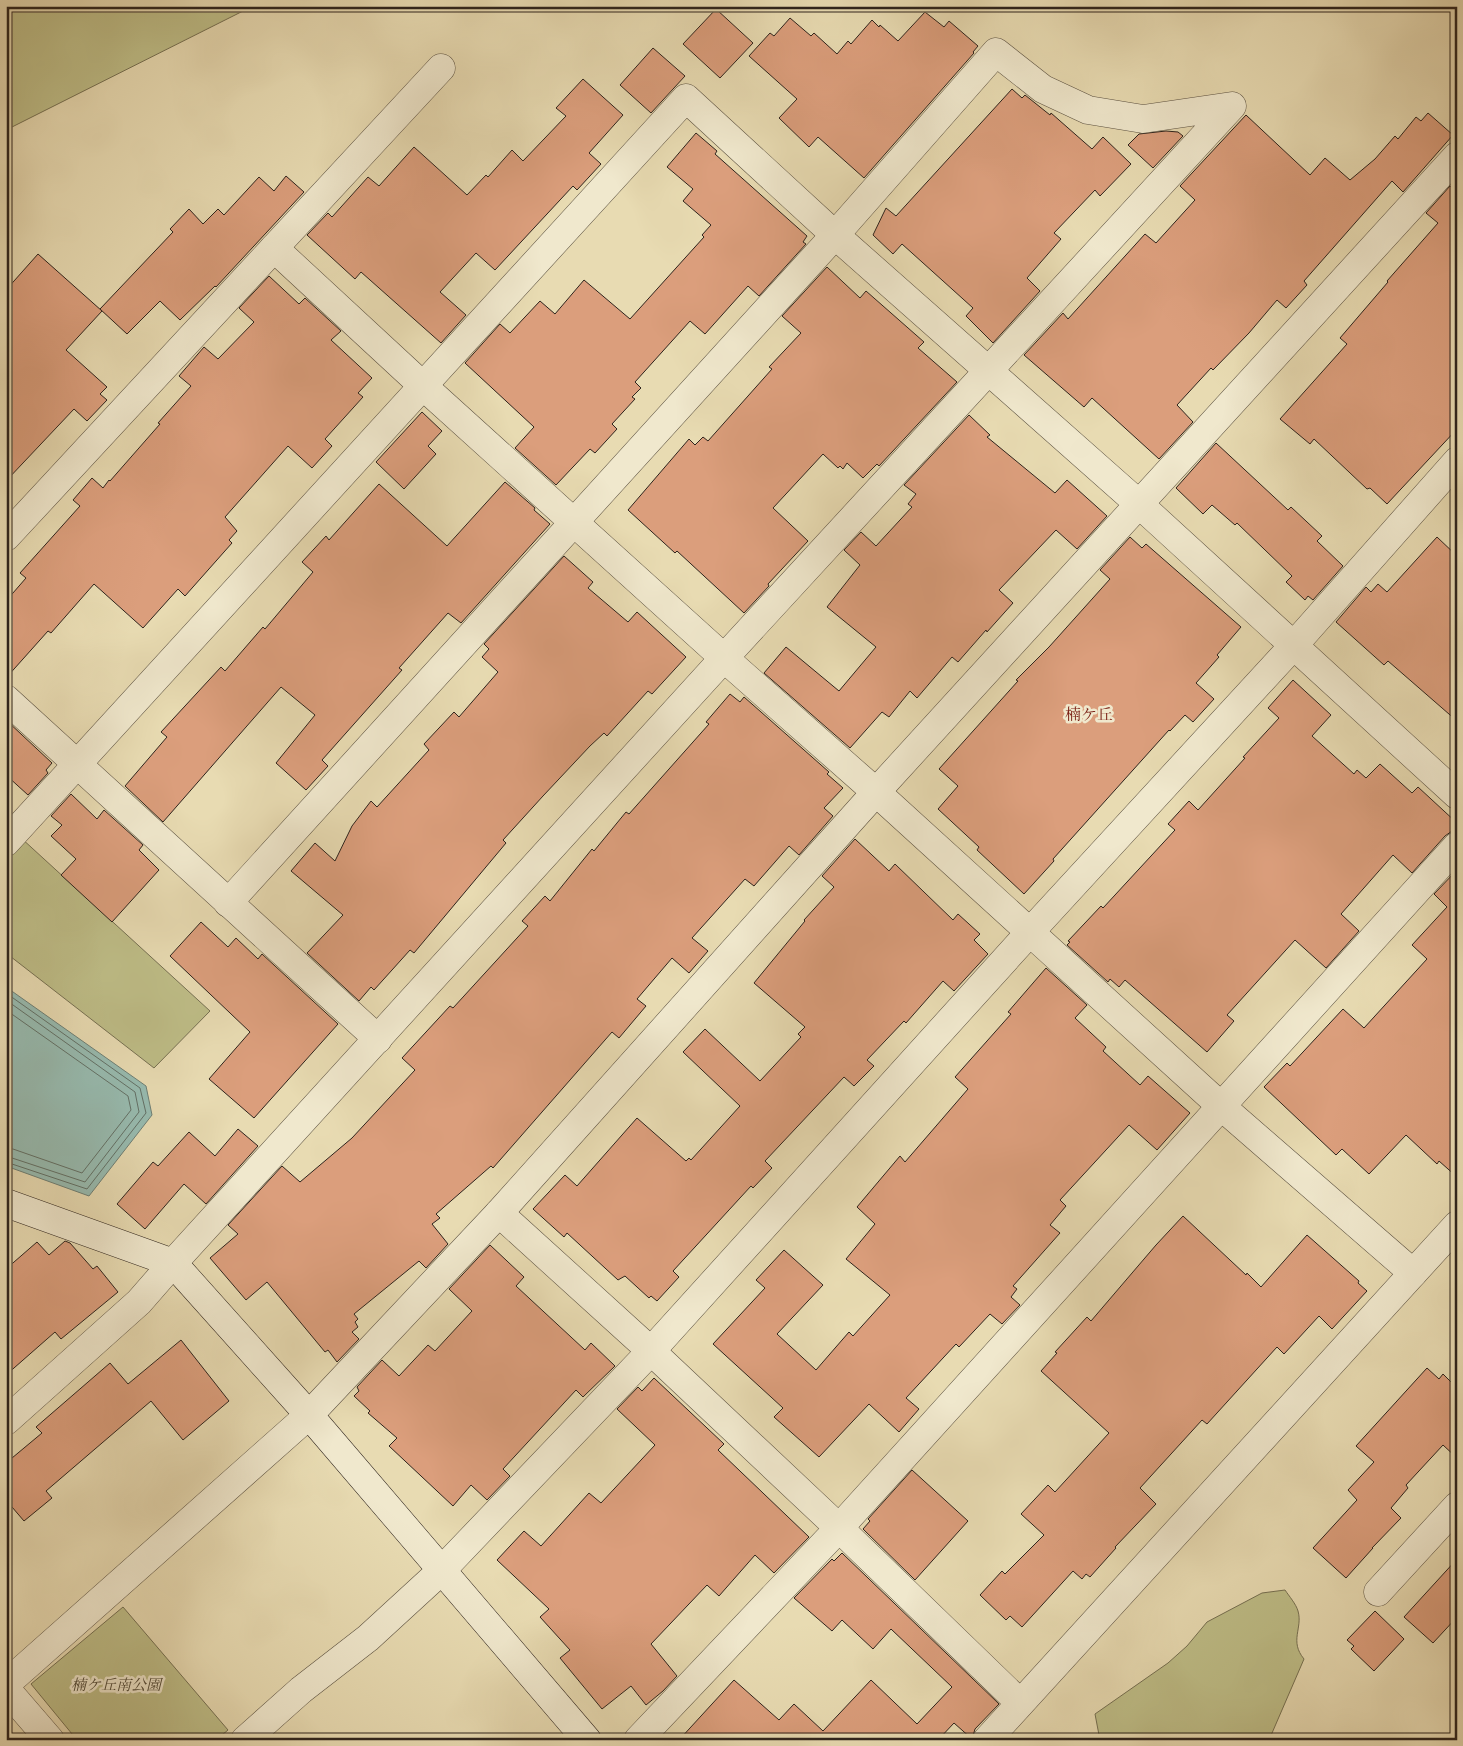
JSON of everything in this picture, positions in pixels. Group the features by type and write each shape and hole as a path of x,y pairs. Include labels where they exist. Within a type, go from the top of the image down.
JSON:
{"street":[{"path":"6,1421 139,1302 724,658 1232,106 1144,119 1088,110 1043,89 996,52 834,235 228,903"},
{"path":"6,537 442,68"},
{"path":"6,842 686,98 834,235 1139,504 1457,795"},
{"path":"6,1684 309,1415 499,1213 876,792 1457,156"},
{"path":"274,248 573,522 876,792 1222,1107 1413,1273"},
{"path":"246,1740 301,1690 368,1638 441,1571 651,1351 1030,932 1294,645 1457,461"},
{"path":"6,699 378,1038"},
{"path":"638,1740 839,1528 1457,846"},
{"path":"6,1203 173,1263 309,1415 587,1740"},
{"path":"499,1213 651,1351 839,1528 1020,1703"},
{"path":"987,1740 1457,1225"},
{"path":"1378,1592 1457,1506"},
{"path":"6,1689 50,1740"}],"green space":[{"path":"6,6 253,6 6,130"},
{"path":"20,837 210,1011 154,1068 6,953 6,852"},
{"path":"1285,1590 1298,1611 1297,1646 1304,1659 1269,1740 1094,1740 1099,1735 1095,1714 1168,1663 1187,1646 1207,1622 1262,1593"},
{"name":"楠ケ丘南公園","path":"123,1607 228,1730 216,1740 77,1740 31,1684"}],"water":[{"path":"6,987 146,1086 152,1115 89,1196 6,1166"}],"building":[{"path":"716,9 753,43 720,78 683,44"},
{"path":"925,12 944,27 949,21 978,46 974,53 864,178 818,137 809,147 779,118 797,99 749,56 770,33 774,36 790,18 811,36 814,33 837,54 848,41 851,44 872,20 898,41"},
{"path":"653,48 685,76 651,113 620,85"},
{"path":"583,79 623,115 589,153 601,164 577,190 573,186 495,270 476,253 440,292 466,315 441,343 361,272 355,279 307,235 328,213 332,217 368,177 379,186 414,147 467,195 486,175 488,177 512,150 523,161 566,116 556,108"},
{"path":"1012,89 1022,98 1025,95 1050,115 1051,113 1092,149 1103,137 1131,164 1100,196 1095,190 1054,233 1061,239 1027,278 1040,291 993,343 966,316 973,308 902,244 893,254 873,235 886,208 896,216"},
{"path":"1428,113 1453,135 1403,192 1392,181 1304,281 1307,285 1286,308 1277,300 1249,333 1213,370 1211,368 1177,405 1193,422 1159,459 1092,398 1084,407 1024,355 1063,313 1068,319 1145,234 1156,243 1195,200 1180,186 1246,115 1310,175 1325,158 1350,180 1375,159 1395,136 1398,139 1416,117 1421,121"},
{"path":"1166,131 1178,132 1183,136 1153,168 1128,145 1139,134"},
{"path":"696,133 717,151 715,154 807,236 803,242 806,244 759,296 748,286 705,334 690,321 635,382 641,388 632,397 635,399 612,424 617,429 595,453 590,449 556,485 515,448 534,427 465,363 500,324 510,333 540,301 555,314 584,280 630,319 704,237 702,235 711,225 683,201 693,189 667,167"},
{"path":"286,176 304,192 216,287 180,320 160,301 127,334 100,309 173,232 170,229 189,209 203,224 218,209 224,215 259,177 274,191"},
{"path":"1450,186 1457,192 1457,429 1387,504 1370,488 1367,489 1314,439 1310,444 1280,419 1347,344 1340,338 1438,223 1426,213"},
{"path":"38,254 102,311 66,350 107,387 100,394 107,400 87,421 74,409 6,481 6,290"},
{"path":"827,267 860,298 866,291 924,342 918,348 957,382 879,466 877,464 863,478 847,463 843,469 840,466 838,468 823,454 773,508 808,541 744,613 677,551 675,553 628,510 689,439 695,445 703,437 708,441 772,369 769,367 801,333 782,316"},
{"path":"269,276 299,304 305,298 341,331 331,340 372,378 358,393 363,397 325,439 332,446 312,468 288,446 225,517 237,531 229,540 232,543 185,596 178,589 143,628 94,584 51,633 48,631 6,678 6,601 26,578 20,573 80,506 73,500 92,478 103,488 191,386 179,376 204,347 218,359 254,322 239,308"},
{"path":"422,412 442,431 428,446 436,454 404,489 376,462"},
{"path":"969,415 990,435 987,437 1055,493 1067,480 1107,516 1077,549 1056,530 999,590 1013,603 987,632 986,630 958,662 952,657 917,698 910,691 889,717 882,712 850,748 764,673 786,647 839,691 876,647 827,607 860,565 844,550 861,532 876,546 912,507 908,504 916,494 904,485"},
{"path":"1216,443 1288,510 1291,507 1322,536 1317,541 1343,566 1313,600 1308,596 1305,600 1286,582 1292,576 1237,523 1235,525 1212,505 1203,514 1176,488"},
{"path":"505,482 550,524 461,623 448,613 399,668 402,670 322,760 328,766 306,790 276,763 315,715 281,687 163,822 125,786 167,737 161,732 221,667 225,671 263,627 265,629 313,572 302,562 326,536 329,540 379,484 447,546"},
{"path":"1130,537 1142,548 1146,544 1241,627 1217,655 1219,657 1196,683 1214,699 1193,722 1185,715 1169,730 1024,894 977,850 979,847 938,809 958,786 939,769 1018,681 1016,680 1049,647 1110,579 1100,570"},
{"path":"1437,537 1457,556 1457,721 1388,661 1384,665 1336,622 1366,587 1371,592 1378,584 1387,592"},
{"path":"564,556 593,582 588,588 628,622 637,612 686,657 652,694 648,691 607,736 604,733 590,746 503,840 506,843 414,953 410,950 374,990 371,987 359,1001 307,953 343,915 291,871 315,843 335,861 352,826 371,801 377,807 429,750 424,744 454,712 459,717 498,672 482,657 489,649 484,644"},
{"path":"1293,680 1331,715 1312,736 1354,774 1357,770 1366,778 1380,764 1412,793 1418,787 1457,823 1457,831 1452,831 1445,836 1412,873 1393,855 1341,914 1359,931 1326,968 1295,940 1227,1015 1234,1021 1207,1052 1125,980 1119,987 1110,979 1108,982 1067,945 1070,942 1068,941 1101,906 1103,908 1175,830 1168,824 1189,801 1198,810 1245,758 1243,757 1279,718 1268,708"},
{"path":"730,694 740,702 744,697 829,772 827,774 843,788 824,808 833,816 799,855 789,846 754,886 745,879 692,938 708,951 689,973 672,958 637,999 646,1006 619,1038 612,1032 493,1168 491,1166 436,1214 440,1218 432,1224 448,1244 426,1268 419,1261 354,1314 358,1319 355,1322 358,1327 352,1332 359,1339 337,1362 328,1350 325,1352 267,1282 246,1300 210,1258 238,1234 228,1225 282,1166 300,1182 352,1138 415,1070 402,1058 450,1006 453,1008 528,926 522,921 545,896 550,901 592,849 594,851 626,812 629,814 709,724 706,722"},
{"path":"6,720 52,763 46,770 48,773 28,795 6,775"},
{"path":"71,794 97,819 104,810 143,845 139,850 159,870 112,922 61,875 76,859 51,836 62,825 51,816"},
{"path":"855,839 889,871 895,864 953,920 958,914 980,934 974,940 988,954 954,991 943,981 906,1023 904,1021 867,1060 874,1066 854,1086 844,1077 765,1161 772,1168 753,1188 751,1186 673,1271 679,1277 657,1301 651,1296 649,1298 625,1276 618,1280 567,1233 564,1237 533,1209 565,1175 577,1186 637,1118 686,1161 689,1158 691,1160 740,1106 683,1052 705,1029 760,1081 801,1037 798,1034 805,1027 754,983 804,920 834,887 822,876"},
{"path":"1457,870 1457,1177 1439,1161 1437,1164 1406,1135 1369,1174 1342,1149 1336,1155 1264,1087 1287,1063 1290,1066 1343,1009 1364,1028 1427,959 1412,945 1447,907 1434,894"},
{"path":"201,922 228,947 236,938 258,959 262,954 338,1024 254,1118 209,1079 250,1032 170,956"},
{"path":"1046,968 1087,1005 1075,1018 1106,1047 1103,1051 1140,1085 1148,1076 1190,1113 1157,1150 1129,1125 1060,1200 1066,1206 1050,1225 1060,1233 1013,1286 1017,1289 1011,1297 1020,1305 1002,1324 990,1314 959,1347 956,1344 906,1398 919,1409 899,1432 869,1404 819,1457 774,1417 783,1408 713,1344 765,1288 756,1280 784,1250 823,1285 777,1334 816,1370 849,1332 853,1336 890,1295 846,1259 875,1224 857,1207 900,1156 905,1162 968,1089 955,1077 1011,1014 1008,1012"},
{"path":"238,1129 258,1146 206,1204 184,1184 145,1229 117,1204 153,1162 158,1166 189,1132 215,1156"},
{"path":"1183,1216 1261,1287 1307,1235 1359,1281 1358,1283 1367,1291 1332,1329 1319,1316 1284,1354 1277,1347 1207,1424 1202,1420 1140,1488 1156,1504 1115,1547 1090,1577 1086,1574 1082,1579 1073,1571 1022,1627 1010,1616 1006,1620 980,1595 1002,1571 1005,1574 1044,1535 1021,1514 1048,1485 1055,1492 1109,1433 1041,1371 1057,1353 1055,1352 1087,1317 1091,1321"},
{"path":"65,1241 70,1243 93,1269 97,1266 118,1292 61,1339 55,1332 6,1375 6,1269 37,1242 49,1255"},
{"path":"490,1245 524,1277 516,1286 585,1350 591,1343 615,1366 583,1397 576,1390 503,1469 510,1476 487,1500 471,1485 453,1506 389,1446 397,1438 368,1413 370,1411 354,1396 359,1391 357,1387 382,1360 399,1376 428,1345 435,1351 472,1311 449,1289"},
{"path":"181,1340 229,1401 183,1440 151,1401 46,1491 52,1498 24,1521 6,1500 6,1463 42,1433 36,1427 110,1363 128,1384"},
{"path":"1427,1368 1439,1379 1443,1374 1457,1388 1457,1458 1443,1445 1406,1485 1408,1488 1391,1508 1401,1518 1346,1578 1313,1548 1357,1500 1348,1490 1374,1462 1356,1446"},
{"path":"654,1378 724,1444 718,1450 809,1537 774,1573 755,1555 719,1596 707,1585 651,1644 677,1676 646,1705 631,1686 602,1709 560,1658 570,1650 540,1617 549,1609 497,1560 524,1531 541,1546 589,1493 601,1503 655,1445 617,1409 638,1387 642,1391"},
{"path":"912,1470 968,1521 915,1580 863,1529 870,1521 868,1519"},
{"path":"842,1553 999,1704 975,1729 972,1739 954,1723 938,1740 679,1740 734,1680 779,1720 794,1704 823,1731 871,1680 917,1724 952,1687 891,1629 873,1649 842,1620 832,1631 794,1598 832,1559 834,1561"},
{"path":"1457,1559 1457,1617 1433,1643 1404,1617"},
{"path":"1375,1611 1404,1639 1374,1671 1351,1649 1354,1646 1347,1640"}],"district":[{"name":"楠ケ丘","path":"1089,714"}]}
